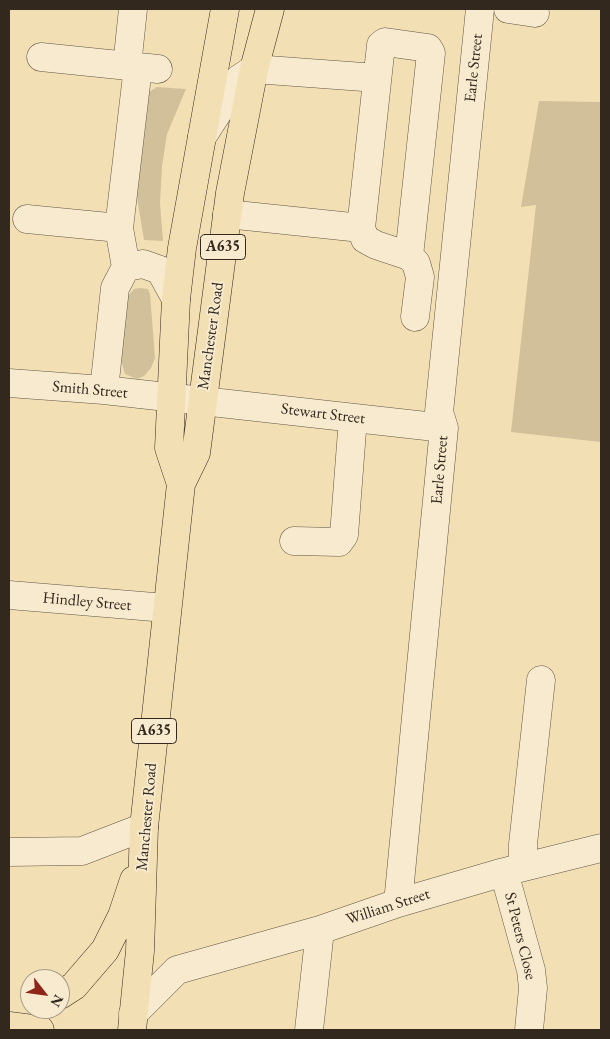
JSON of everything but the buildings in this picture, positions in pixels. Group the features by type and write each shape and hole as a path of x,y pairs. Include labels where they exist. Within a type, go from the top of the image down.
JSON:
{"highway":[{"name":"Manchester Road","path":"180,484 169,448 176,299 182,248 225,9"},
{"name":"Manchester Road","path":"132,1022 140,951 144,827 180,484 196,453 228,214 254,69 270,9"},
{"name":"A635","path":"70,989 104,950 122,916 142,854"},
{"path":"9,1024 20,1018"},
{"path":"9,1024 40,1030"}],"street":[{"path":"104,390 114,288 126,267 119,228 141,68 133,9"},
{"name":"Earle Street","path":"398,903 444,428 439,412 480,9"},
{"path":"508,9 535,13"},
{"path":"409,256 431,53 428,48 385,42 381,45 361,228 366,239 376,246 409,256 416,263 420,277 415,318"},
{"path":"41,58 141,68"},
{"path":"202,137 239,79 254,69 377,78"},
{"path":"228,214 361,228"},
{"path":"28,219 119,228"},
{"path":"126,267 143,264 160,270 176,299"},
{"name":"Smith Street","path":"9,383 104,390 202,401"},
{"name":"Stewart Street","path":"202,401 444,428"},
{"path":"294,541 339,542 344,534 353,418"},
{"name":"Hindley Street","path":"9,595 166,608"},
{"name":"St Peters Close","path":"529,1030 533,988 514,869 523,844 541,680"},
{"path":"9,852 82,851 144,827"},
{"name":"William Street","path":"132,1022 177,970 320,930 398,903 514,869 601,848"},
{"path":"309,1030 320,930"},
{"path":"140,951 177,970"}],"shaded area":[{"path":"157,87 186,89 167,134 162,166 160,203 163,241 144,240 135,185 149,92"},
{"path":"539,101 601,102 601,442 511,432 536,205 521,207"},
{"path":"134,289 148,289 150,294 155,358 151,368 144,376 137,379 125,374 120,356 126,298"}]}
